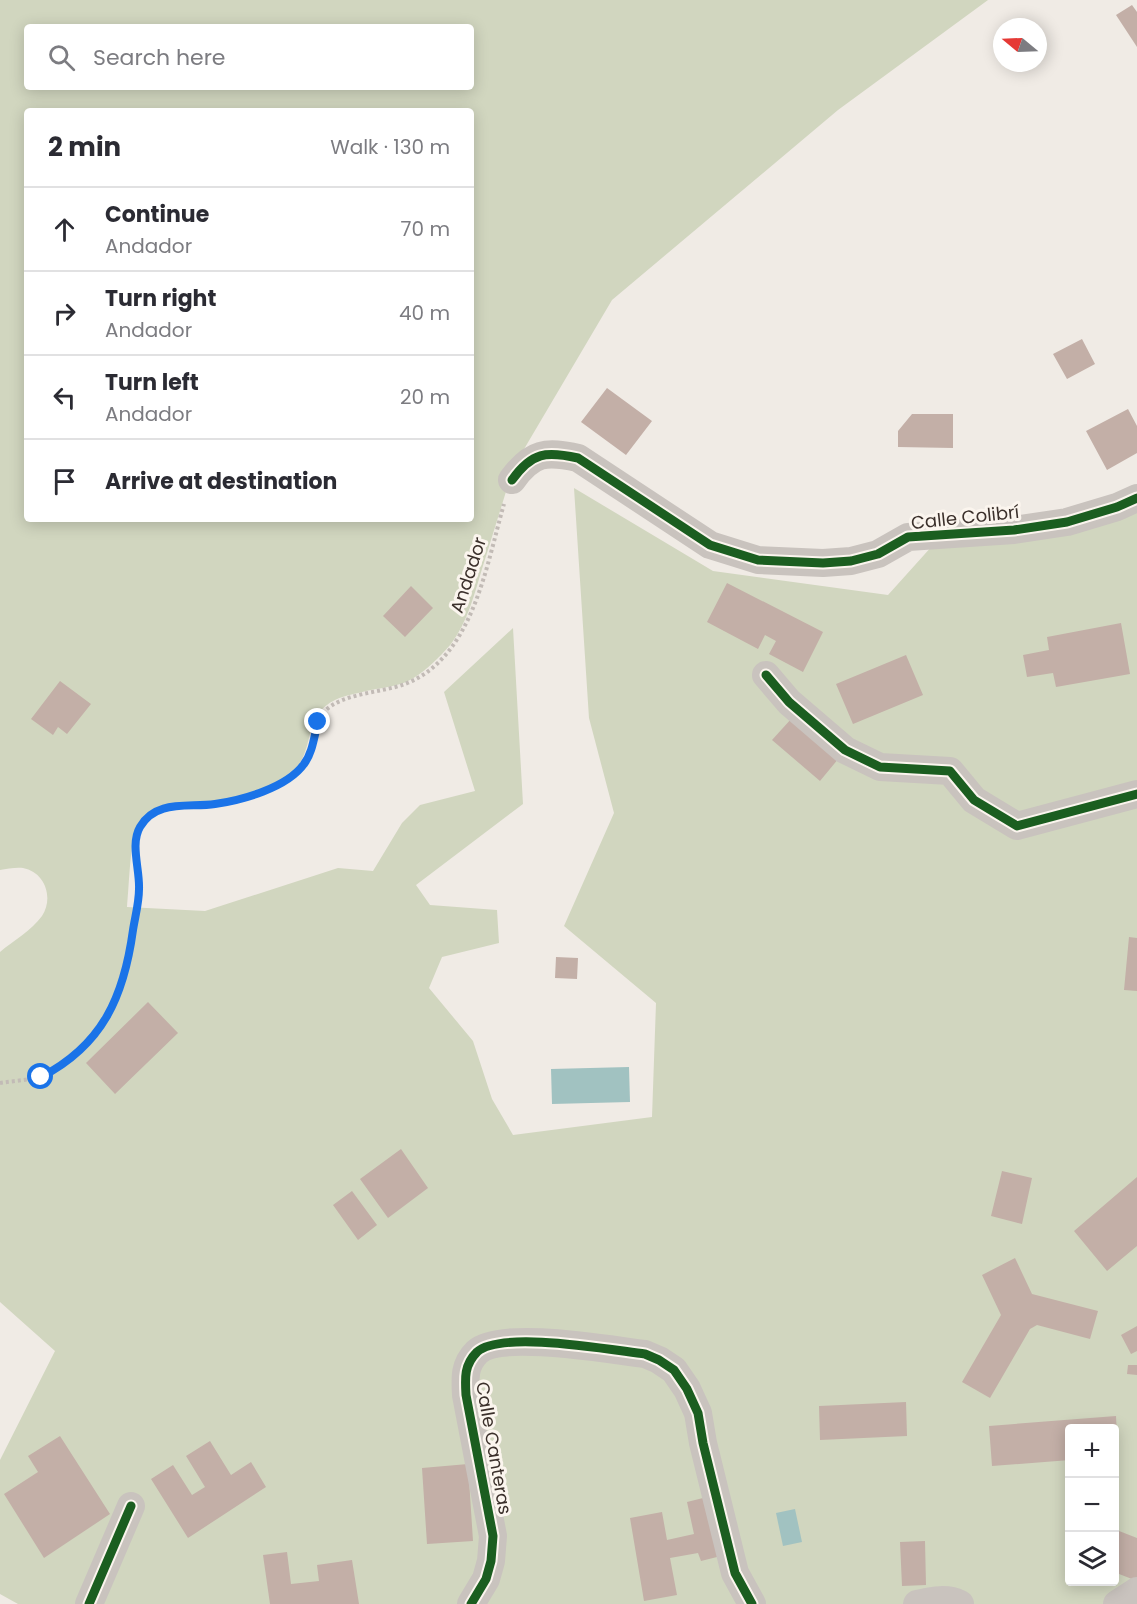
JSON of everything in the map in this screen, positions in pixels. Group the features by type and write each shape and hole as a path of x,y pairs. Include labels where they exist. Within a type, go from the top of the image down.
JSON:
{"street":[{"name":"Calle Colibrí","path":"512,480 519,469 543,455 555,453 578,458 710,545 758,560 823,563 852,561 878,554 908,537 1014,530 1067,522 1117,507 1137,498"},
{"path":"766,675 789,702 845,750 879,767 951,771 974,800 1017,826 1137,794"},
{"name":"Calle Canteras","path":"471,1604 486,1579 491,1561 492,1536 466,1395 465,1375 468,1364 478,1351 493,1344 523,1341 645,1354 674,1370 687,1389 698,1413 703,1443 735,1573 752,1604"},
{"path":"89,1604 131,1506"},
{"path":"1117,1604 1137,1591"},
{"path":"917,1604 941,1600 960,1604"}],"green space":[{"path":"0,0 988,0 838,110 612,300 517,461 470,608 451,644 419,675 406,682 343,697 325,707 313,724 300,763 286,778 244,795 169,806 150,814 142,821 134,837 127,907 205,911 338,868 373,871 402,823 420,805 475,791 444,692 513,628 523,804 416,885 430,905 497,910 499,943 442,957 429,988 473,1041 492,1099 513,1135 652,1117 656,1003 564,926 614,813 589,718 574,488 713,571 888,595 933,545 1137,509 1137,1604 18,1604 0,1594 0,1460 55,1351 0,1302 0,952 38,921 46,909 47,901 42,880 31,870 23,868 0,870"}],"water":[{"path":"629,1067 630,1102 552,1104 551,1069"},
{"path":"795,1509 802,1542 783,1546 776,1513"}],"building":[{"path":"1132,5 1137,12 1137,47 1116,15"},
{"path":"1082,339 1095,364 1067,379 1053,354"},
{"path":"607,388 652,421 626,455 581,422"},
{"path":"1128,409 1137,426 1137,453 1107,470 1086,431"},
{"path":"912,414 953,414 953,448 898,447 898,431"},
{"path":"727,583 823,632 803,672 769,654 776,641 765,635 758,649 707,622"},
{"path":"411,586 433,608 405,637 383,616"},
{"path":"1121,623 1130,674 1056,687 1053,673 1027,677 1023,655 1049,650 1047,637"},
{"path":"906,655 923,695 853,724 836,684"},
{"path":"60,681 91,704 67,734 58,727 53,735 31,719"},
{"path":"792,718 839,758 820,781 772,740"},
{"path":"1129,937 1137,938 1137,991 1124,990"},
{"path":"556,957 578,958 577,979 555,978"},
{"path":"148,1002 178,1033 115,1094 86,1063"},
{"path":"401,1149 428,1188 388,1218 360,1179"},
{"path":"1002,1171 1032,1178 1022,1224 991,1216"},
{"path":"1137,1177 1137,1246 1107,1271 1074,1231"},
{"path":"352,1191 377,1225 358,1240 333,1205"},
{"path":"1015,1258 1032,1294 1098,1311 1090,1339 1037,1325 1030,1329 990,1398 962,1382 1001,1315 982,1275"},
{"path":"1137,1326 1137,1351 1131,1354 1121,1335"},
{"path":"1128,1365 1137,1365 1137,1375 1127,1374"},
{"path":"906,1402 907,1436 820,1440 819,1406"},
{"path":"1116,1416 1116,1424 1065,1424 1065,1460 992,1466 989,1426"},
{"path":"60,1436 110,1514 44,1558 4,1494 38,1472 28,1456"},
{"path":"210,1441 231,1475 251,1462 266,1487 188,1538 151,1479 173,1465 192,1495 205,1487 186,1456"},
{"path":"468,1464 473,1541 427,1544 422,1468"},
{"path":"711,1496 725,1555 701,1561 698,1553 670,1558 677,1595 644,1601 630,1518 662,1512 667,1540 694,1534 687,1502"},
{"path":"1119,1531 1137,1538 1137,1581 1119,1574"},
{"path":"925,1541 926,1585 902,1586 900,1542"},
{"path":"287,1552 291,1584 319,1581 317,1565 352,1560 359,1604 270,1604 263,1555"}],"cycle path":[{"path":"512,480 526,464 540,456 557,455 578,458 710,545 758,560 823,563 851,561 878,554 908,537 1014,530 1067,522 1117,507 1137,498"},
{"path":"766,675 789,702 845,750 880,767 950,771 974,800 1017,826 1137,794"},
{"path":"471,1604 486,1579 491,1561 493,1536 466,1395 466,1372 477,1352 490,1346 509,1342 557,1343 645,1354 674,1370 687,1389 698,1413 703,1443 735,1573 752,1604"},
{"path":"89,1604 131,1506"}],"route":[{"path":"41,1077 70,1060 95,1036 113,1004 129,960 139,890 136,838 139,828 146,819 154,812 164,808 215,804 275,788 297,773 305,763 318,722"}]}
